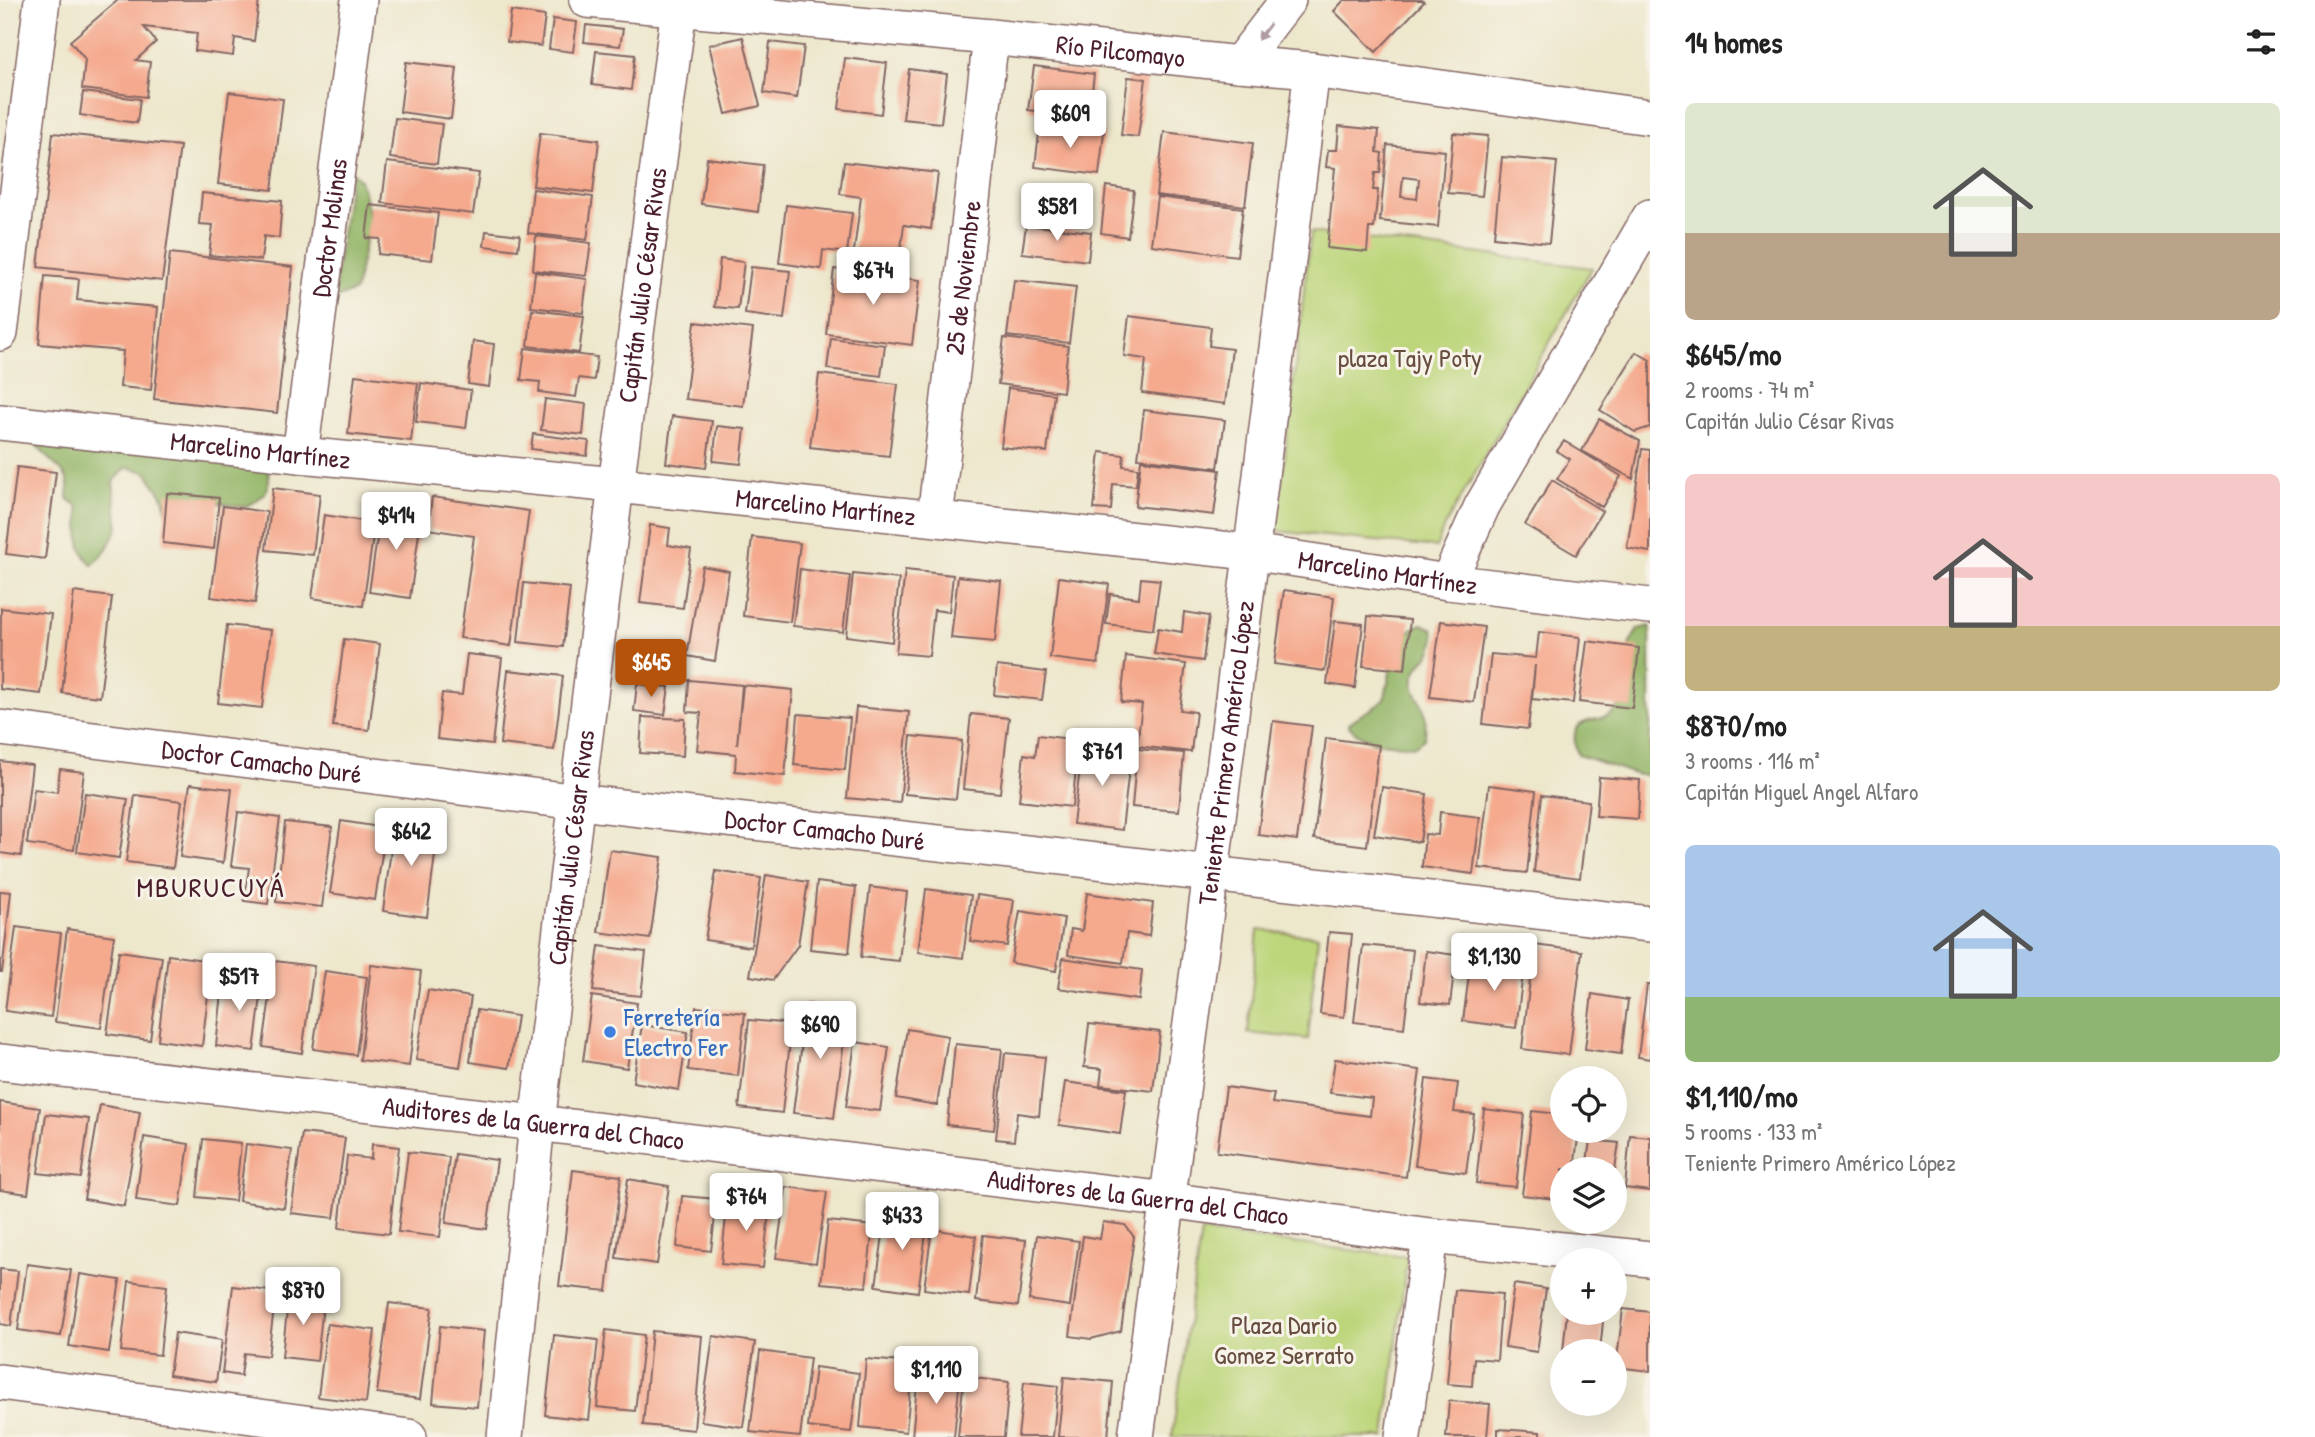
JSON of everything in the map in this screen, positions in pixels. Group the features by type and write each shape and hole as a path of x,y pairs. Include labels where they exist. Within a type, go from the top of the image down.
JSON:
{"street":[{"path":"0,333 42,0"},
{"name":"Doctor Molinas","path":"300,456 359,0"},
{"name":"Río Pilcomayo","path":"587,0 1312,70 1650,117"},
{"path":"1239,64 1288,0"},
{"name":"Capitán Julio César Rivas","path":"505,1437 537,1123 616,485 679,8"},
{"name":"25 de Noviembre","path":"935,518 991,37"},
{"name":"Teniente Primero Américo López","path":"1136,1437 1211,873 1312,70"},
{"path":"1448,582 1482,506 1650,216"},
{"name":"Marcelino Martínez","path":"0,422 300,456 616,485 1250,552 1448,582 1650,606"},
{"name":"Doctor Camacho Duré","path":"0,728 578,802 1650,924"},
{"name":"Auditores de la Guerra del Chaco","path":"0,1062 537,1123 1168,1200 1430,1236 1650,1259"},
{"path":"1403,1437 1430,1236"},
{"path":"0,1382 409,1437"}],"green space":[{"path":"351,171 360,180 371,223 355,291 333,299"},
{"name":"plaza Tajy Poty","path":"1311,232 1592,268 1443,529 1436,547 1276,531"},
{"path":"26,432 267,455 269,481 265,493 244,507 220,503 167,514 163,497 146,472 127,467 113,482 118,528 105,552 92,565 82,551 78,506 68,499 67,479"},
{"path":"1422,624 1433,629 1434,638 1434,646 1416,672 1413,684 1425,713 1425,738 1415,746 1370,741 1348,725 1384,699 1401,640 1413,628"},
{"path":"1650,626 1650,775 1638,775 1578,755 1575,741 1580,725 1610,715 1621,703 1629,646 1638,629"},
{"path":"1258,930 1318,936 1308,1039 1248,1033"},
{"name":"Plaza Dario Gomez Serrato","path":"1201,1232 1407,1257 1385,1437 1172,1437"}],"building":[{"path":"118,0 259,0 254,41 235,38 233,56 195,51 197,33 144,27 156,42 136,60 150,62 146,97 82,89 85,59 70,41"},
{"path":"1344,0 1424,2 1376,52 1334,11"},
{"path":"511,11 545,16 541,46 507,42"},
{"path":"553,19 577,22 573,52 549,49"},
{"path":"586,25 623,29 620,46 584,42"},
{"path":"743,37 760,106 726,114 709,45"},
{"path":"770,42 804,46 797,98 764,93"},
{"path":"596,51 635,55 631,90 592,85"},
{"path":"845,58 887,63 881,114 839,109"},
{"path":"406,62 457,68 451,119 400,112"},
{"path":"1034,66 1094,74 1089,117 1028,110"},
{"path":"909,69 947,74 941,123 903,119"},
{"path":"1128,77 1146,79 1138,137 1121,135"},
{"path":"83,92 140,99 137,123 80,115"},
{"path":"229,92 283,99 272,190 218,184"},
{"path":"395,118 442,124 437,164 390,158"},
{"path":"1040,124 1104,132 1099,175 1035,167"},
{"path":"1339,126 1379,130 1377,152 1382,153 1380,173 1375,173 1373,190 1378,190 1374,228 1369,228 1367,252 1327,248 1335,168 1326,167 1328,150 1337,150"},
{"path":"1164,132 1253,143 1245,206 1156,195"},
{"path":"53,133 180,146 162,281 38,267"},
{"path":"540,133 599,140 593,193 533,186"},
{"path":"1453,133 1488,136 1482,196 1448,193"},
{"path":"1387,145 1445,151 1438,227 1380,221","holes":["1403,177 1419,179 1417,199 1401,197"]},
{"path":"1502,157 1557,162 1549,243 1494,237"},
{"path":"707,158 763,165 758,212 701,204"},
{"path":"387,162 479,173 473,214 382,203"},
{"path":"844,162 938,173 931,229 904,225 899,264 853,259 861,197 840,194"},
{"path":"1106,186 1134,190 1128,237 1101,233"},
{"path":"533,189 593,197 587,240 528,233"},
{"path":"202,193 282,201 279,238 264,236 261,260 209,255 213,225 199,224"},
{"path":"1157,197 1243,208 1237,256 1151,245"},
{"path":"370,205 438,213 432,260 378,254 380,239 366,238"},
{"path":"786,205 852,213 847,253 823,250 821,269 779,263"},
{"path":"1026,225 1091,232 1088,261 1022,253"},
{"path":"486,231 520,235 518,250 484,246"},
{"path":"536,236 591,243 586,276 533,270"},
{"path":"170,253 293,267 277,413 154,399"},
{"path":"720,259 744,262 738,309 715,307"},
{"path":"751,267 790,271 784,319 745,314"},
{"path":"834,269 920,280 912,345 826,334"},
{"path":"535,272 587,279 583,313 531,307"},
{"path":"45,276 79,279 77,300 158,307 151,390 120,387 123,351 39,344"},
{"path":"1014,280 1076,287 1069,343 1007,336"},
{"path":"532,310 584,316 579,353 528,346"},
{"path":"1129,316 1211,327 1209,346 1232,349 1225,404 1142,393 1146,359 1124,356"},
{"path":"695,322 753,329 743,406 685,399"},
{"path":"831,338 885,345 881,376 827,369"},
{"path":"1004,338 1068,346 1063,392 998,384"},
{"path":"473,341 494,344 489,387 468,384"},
{"path":"525,348 597,357 594,380 579,378 576,397 539,392 540,382 521,380"},
{"path":"1636,352 1650,360 1650,427 1635,432 1600,410"},
{"path":"819,374 898,384 889,456 810,447"},
{"path":"355,375 418,383 411,441 348,434"},
{"path":"421,383 471,390 466,428 416,422"},
{"path":"1008,388 1054,394 1047,452 1001,447"},
{"path":"545,399 586,404 583,435 541,430"},
{"path":"1144,410 1225,420 1218,468 1138,458"},
{"path":"672,416 712,421 706,468 666,463"},
{"path":"1599,419 1640,441 1633,479 1582,451"},
{"path":"717,426 745,429 741,464 713,461"},
{"path":"533,434 589,441 587,456 531,449"},
{"path":"1564,441 1621,476 1602,507 1557,479 1570,459 1557,451"},
{"path":"1642,449 1650,450 1650,552 1627,548"},
{"path":"1100,452 1124,455 1123,466 1138,468 1136,486 1113,484 1111,510 1094,509"},
{"path":"1141,460 1220,470 1214,515 1135,506"},
{"path":"17,467 56,472 45,559 6,554"},
{"path":"1552,480 1602,511 1576,555 1525,525"},
{"path":"273,488 320,494 313,555 266,550"},
{"path":"167,493 219,498 214,549 163,543"},
{"path":"432,497 529,511 511,646 460,638 474,536 428,529"},
{"path":"382,505 422,511 410,598 369,592"},
{"path":"223,506 267,512 255,603 211,597"},
{"path":"324,515 375,523 363,606 312,598"},
{"path":"650,525 670,528 668,545 691,549 683,608 640,603"},
{"path":"752,537 800,543 790,622 743,616"},
{"path":"702,566 729,571 715,661 687,656"},
{"path":"800,569 850,576 843,632 793,626"},
{"path":"905,570 953,575 949,612 934,610 929,656 896,653"},
{"path":"853,574 899,579 892,642 846,636"},
{"path":"958,576 1001,581 995,642 951,638"},
{"path":"1059,577 1109,584 1098,664 1050,658"},
{"path":"1141,578 1160,580 1153,630 1106,624 1110,594 1139,598"},
{"path":"524,583 570,588 563,647 518,642"},
{"path":"1284,590 1334,597 1325,671 1274,664"},
{"path":"74,592 112,597 100,697 62,693"},
{"path":"1,608 51,614 41,694 0,689"},
{"path":"1184,612 1209,616 1203,661 1154,654 1158,628 1182,632"},
{"path":"1368,616 1410,620 1405,670 1363,666"},
{"path":"1335,621 1363,624 1355,688 1327,684"},
{"path":"1441,621 1484,627 1474,702 1430,697"},
{"path":"227,625 271,630 262,708 218,703"},
{"path":"1539,632 1580,637 1573,703 1532,699 1535,665 1528,729 1483,724 1491,654 1536,658"},
{"path":"344,639 380,644 369,730 333,726"},
{"path":"1587,641 1639,648 1632,708 1579,702"},
{"path":"467,654 502,658 492,745 437,739 442,693 462,695"},
{"path":"1126,656 1186,664 1180,710 1196,712 1191,752 1137,746 1142,704 1121,702"},
{"path":"997,666 1046,672 1042,700 994,695"},
{"path":"508,670 563,676 554,750 500,744"},
{"path":"689,680 742,685 737,745 743,685 793,690 785,776 735,771 736,754 697,750 701,713 687,712"},
{"path":"637,684 669,687 665,715 634,711"},
{"path":"856,707 909,712 900,803 847,798"},
{"path":"798,714 850,718 845,770 794,765"},
{"path":"971,714 1009,718 1000,793 963,789"},
{"path":"642,717 685,719 683,756 640,753"},
{"path":"1273,721 1312,726 1297,840 1258,835"},
{"path":"1038,735 1079,740 1072,807 1019,801 1024,754 1035,756"},
{"path":"911,736 962,741 956,799 905,794"},
{"path":"1326,738 1379,745 1367,846 1314,839"},
{"path":"1083,745 1131,751 1122,830 1073,824"},
{"path":"1137,749 1184,753 1179,811 1132,807"},
{"path":"0,761 32,765 21,856 0,853"},
{"path":"60,769 84,772 74,850 27,844 34,789 57,792"},
{"path":"1599,777 1640,780 1638,819 1596,816"},
{"path":"190,784 232,789 223,863 180,857"},
{"path":"1489,785 1536,791 1527,873 1479,868"},
{"path":"1382,787 1427,794 1420,842 1374,835"},
{"path":"85,793 128,799 119,858 77,852"},
{"path":"135,795 182,801 173,868 126,862"},
{"path":"1542,795 1589,801 1580,878 1534,872"},
{"path":"238,812 280,818 268,904 244,901 249,868 231,866"},
{"path":"1440,812 1480,817 1473,874 1422,867 1425,834 1438,835"},
{"path":"395,819 439,824 427,917 383,911"},
{"path":"341,821 386,828 375,900 330,893"},
{"path":"285,822 332,827 322,907 276,902"},
{"path":"610,850 662,857 650,939 598,932"},
{"path":"716,871 761,878 751,947 705,940"},
{"path":"766,875 808,882 798,945 773,980 750,976"},
{"path":"817,882 856,887 849,953 810,949"},
{"path":"870,887 907,892 899,961 861,957"},
{"path":"926,889 971,895 963,958 918,952"},
{"path":"0,891 11,892 2,972 0,972"},
{"path":"1087,893 1153,903 1149,936 1127,933 1123,963 1068,955 1071,929 1082,931"},
{"path":"977,895 1014,900 1007,946 970,941"},
{"path":"1020,911 1064,918 1056,971 1011,963"},
{"path":"16,927 61,933 51,1017 5,1011"},
{"path":"67,929 114,936 101,1028 55,1022"},
{"path":"1329,932 1352,934 1344,1017 1320,1014"},
{"path":"1363,945 1413,950 1404,1028 1354,1022"},
{"path":"1534,945 1582,951 1569,1055 1522,1049"},
{"path":"599,946 646,952 641,996 593,991"},
{"path":"119,951 162,957 150,1040 107,1034"},
{"path":"1426,951 1456,955 1450,1005 1420,1002"},
{"path":"168,955 212,961 202,1046 158,1040"},
{"path":"1063,958 1142,970 1139,1000 1058,988"},
{"path":"1471,959 1524,966 1516,1028 1463,1021"},
{"path":"275,961 314,966 302,1053 263,1047"},
{"path":"371,965 421,971 409,1066 360,1060"},
{"path":"325,971 367,977 356,1055 313,1049"},
{"path":"224,976 263,981 254,1051 216,1046"},
{"path":"1647,985 1650,985 1650,1059 1638,1057"},
{"path":"428,990 471,997 460,1067 416,1060"},
{"path":"1592,994 1628,1000 1621,1054 1585,1049"},
{"name":"Ferretería Electro Fer","path":"592,996 637,1003 627,1068 583,1061"},
{"path":"807,1004 848,1010 834,1118 793,1113"},
{"path":"696,1007 745,1013 738,1076 688,1070"},
{"path":"477,1010 517,1016 509,1068 470,1062"},
{"path":"749,1020 792,1024 782,1113 739,1108"},
{"path":"1089,1024 1160,1032 1153,1091 1100,1085 1102,1069 1084,1067"},
{"path":"642,1025 688,1032 679,1090 633,1082"},
{"path":"907,1029 948,1036 937,1105 896,1098"},
{"path":"855,1042 889,1047 880,1111 846,1107"},
{"path":"955,1044 1002,1049 994,1130 947,1125"},
{"path":"1005,1053 1045,1057 1039,1116 1017,1113 1014,1141 996,1139"},
{"path":"1335,1059 1420,1070 1406,1177 1217,1152 1226,1087 1274,1094 1272,1103 1370,1116 1372,1098 1330,1093"},
{"path":"1426,1079 1458,1083 1454,1112 1474,1114 1466,1173 1415,1166"},
{"path":"1065,1082 1126,1090 1120,1134 1059,1125"},
{"path":"0,1102 40,1108 28,1194 0,1190"},
{"path":"100,1105 140,1112 124,1206 84,1199"},
{"path":"1484,1109 1524,1114 1516,1187 1476,1183"},
{"path":"1532,1111 1550,1113 1550,1143 1577,1143 1576,1157 1550,1157 1550,1198 1522,1195"},
{"path":"46,1114 89,1119 81,1178 38,1173"},
{"path":"302,1133 345,1138 334,1218 291,1213"},
{"path":"1630,1135 1650,1137 1650,1191 1627,1188"},
{"path":"144,1137 189,1144 180,1206 136,1200"},
{"path":"203,1139 241,1143 235,1201 197,1197"},
{"path":"1590,1143 1619,1143 1617,1157 1588,1157"},
{"path":"246,1144 292,1150 284,1208 239,1201"},
{"path":"372,1144 399,1147 389,1234 339,1228 347,1156 371,1159"},
{"path":"408,1152 449,1157 440,1237 398,1232"},
{"path":"455,1154 497,1160 487,1229 446,1223"},
{"path":"573,1170 621,1176 607,1291 559,1286"},
{"path":"628,1179 669,1186 657,1264 616,1258"},
{"path":"786,1187 827,1192 816,1263 776,1258"},
{"path":"682,1196 717,1199 711,1251 677,1247"},
{"path":"728,1198 770,1202 763,1268 721,1264"},
{"path":"886,1213 928,1219 918,1292 876,1286"},
{"path":"828,1221 873,1226 866,1287 821,1283"},
{"path":"1103,1222 1125,1225 1134,1237 1121,1331 1091,1339 1070,1336 1083,1236 1100,1239"},
{"path":"932,1229 976,1236 969,1295 924,1289"},
{"path":"983,1235 1026,1240 1018,1306 976,1301"},
{"path":"1037,1235 1079,1241 1070,1306 1029,1300"},
{"path":"27,1264 71,1270 61,1336 18,1330"},
{"path":"0,1269 18,1271 11,1326 0,1324"},
{"path":"80,1274 120,1280 109,1352 69,1346"},
{"path":"129,1281 167,1286 160,1355 121,1351"},
{"path":"1514,1284 1546,1289 1537,1352 1505,1347"},
{"path":"233,1286 276,1292 268,1356 244,1353 241,1376 222,1373"},
{"path":"1455,1290 1502,1294 1497,1360 1474,1358 1472,1386 1447,1384"},
{"path":"289,1292 324,1296 317,1361 282,1357"},
{"path":"389,1303 432,1308 420,1399 377,1393"},
{"path":"1627,1309 1650,1312 1650,1371 1627,1368 1627,1339 1619,1339 1621,1325 1627,1325"},
{"path":"327,1324 375,1330 366,1403 318,1397"},
{"path":"1566,1325 1603,1325 1601,1339 1564,1339"},
{"path":"440,1326 484,1331 477,1407 433,1403"},
{"path":"606,1330 644,1335 635,1411 597,1407"},
{"path":"652,1331 702,1336 694,1430 643,1425"},
{"path":"175,1333 222,1340 216,1382 169,1375"},
{"path":"554,1335 598,1340 589,1420 545,1415"},
{"path":"713,1336 755,1342 743,1427 701,1421"},
{"path":"760,1351 810,1358 800,1437 750,1432"},
{"path":"866,1359 913,1363 906,1432 860,1427"},
{"path":"815,1367 859,1373 851,1432 808,1427"},
{"path":"918,1374 960,1378 954,1437 912,1437"},
{"path":"964,1377 1009,1382 1004,1437 958,1437"},
{"path":"1064,1377 1113,1382 1108,1437 1058,1437"},
{"path":"1024,1382 1058,1386 1053,1437 1018,1437"},
{"path":"1449,1401 1490,1404 1487,1437 1446,1437"},
{"path":"1498,1429 1540,1432 1540,1437 1498,1437"}],"place":[{"name":"Ferretería Electro Fer","path":"610,1032"}],"district":[{"name":"MBURUCUYÁ","path":"211,887"}]}
